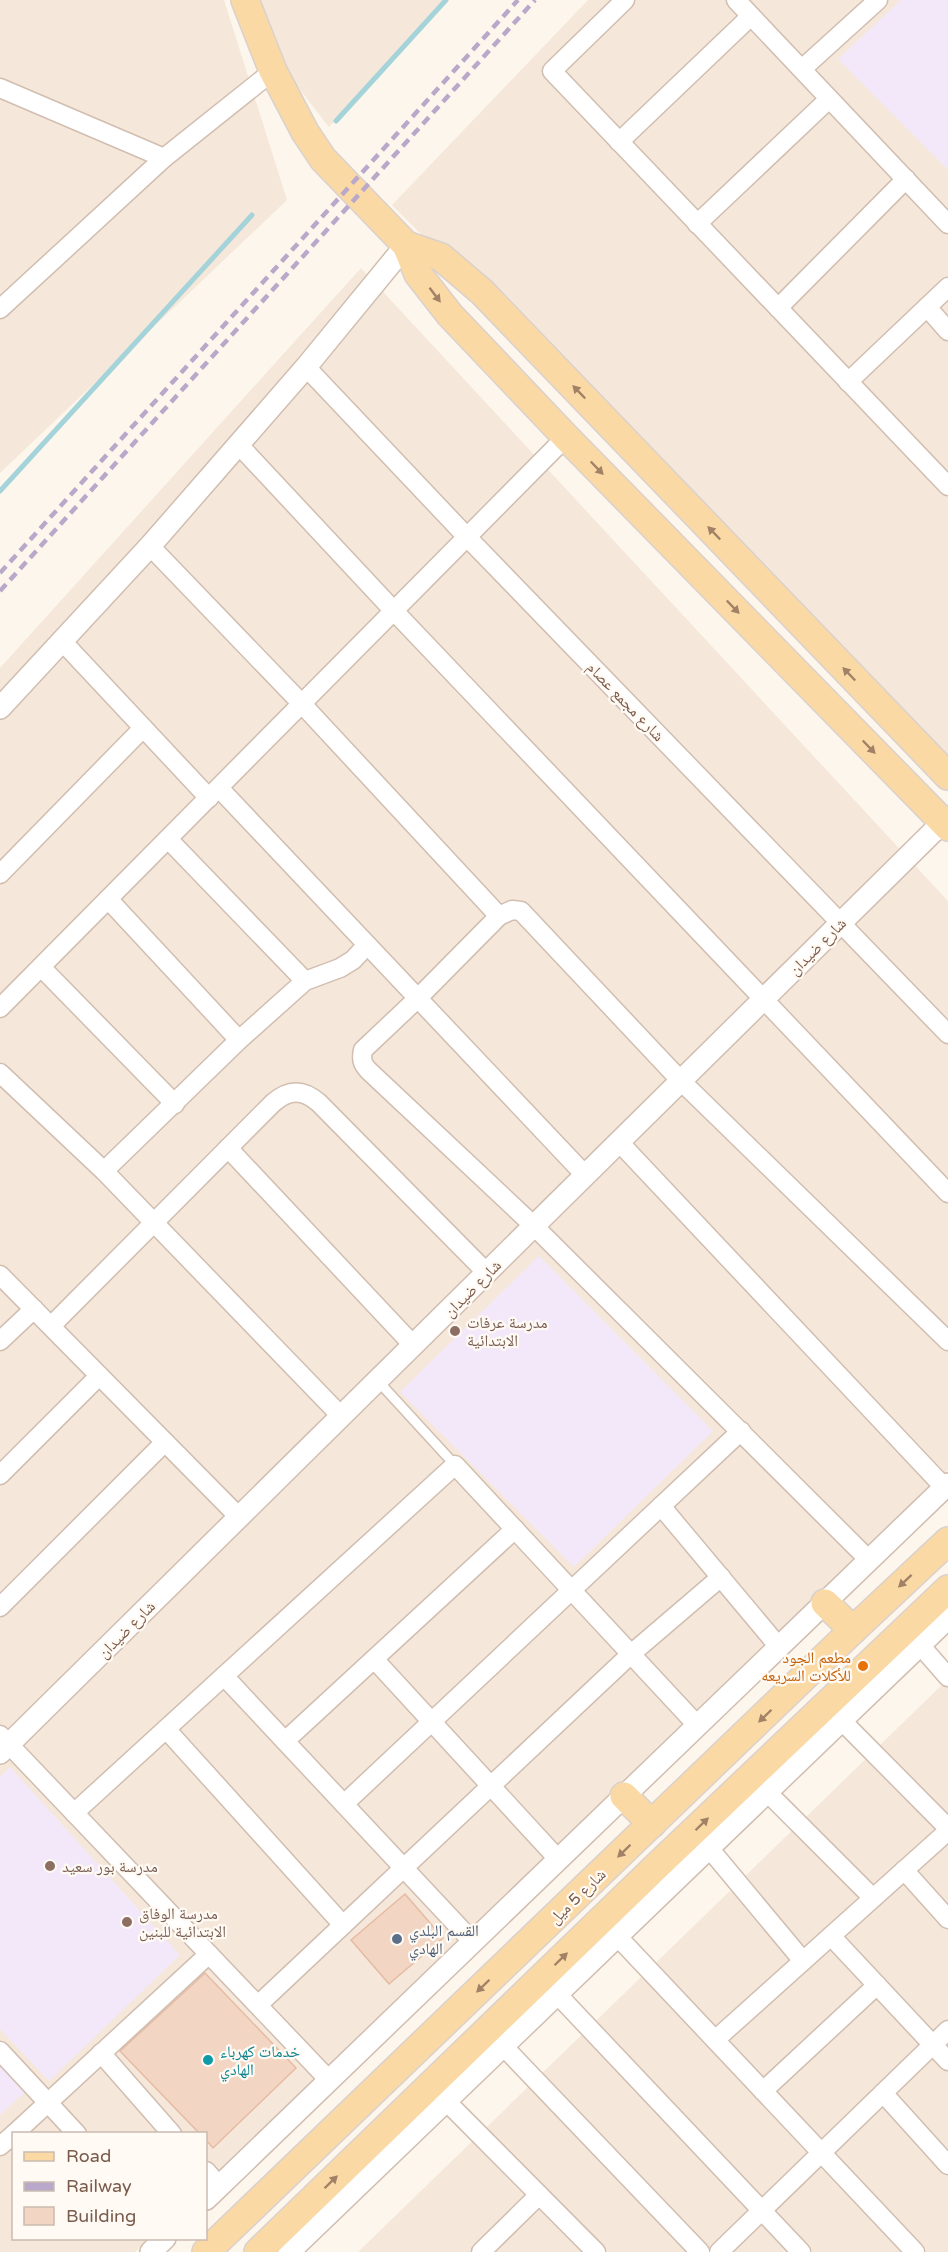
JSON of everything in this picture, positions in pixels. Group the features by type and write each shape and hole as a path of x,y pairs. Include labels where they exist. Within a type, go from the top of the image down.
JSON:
{"main road":[{"path":"245,0 273,71 305,132 323,159 406,245 418,274 445,308 566,437 945,825"},
{"path":"406,245 441,257 503,313 948,776"},
{"name":"شارع 5 ميل","path":"206,2252 948,1541"},
{"name":"شارع 5 ميل","path":"258,2252 908,1647 948,1589"},
{"path":"825,1603 853,1630"},
{"path":"624,1796 652,1824"},
{"path":"280,2180 305,2207"}],"street":[{"path":"625,0 552,71 948,486"},
{"path":"736,0 948,224"},
{"path":"802,69 878,0"},
{"path":"620,142 752,16"},
{"path":"0,309 164,158 273,71"},
{"path":"0,88 164,158"},
{"path":"698,224 830,99"},
{"path":"778,308 906,179"},
{"path":"0,708 150,546 306,367 406,245"},
{"path":"848,382 948,287"},
{"path":"927,307 948,331"},
{"name":"شارع مجمع عصام","path":"306,367 467,537 948,1034"},
{"path":"0,1008 566,437"},
{"path":"238,444 948,1193"},
{"path":"150,546 302,704 499,916"},
{"path":"61,640 143,728 214,793 367,945 585,1175"},
{"path":"0,874 143,728"},
{"name":"شارع ضيدان","path":"3,1744 239,1517 841,923 945,825"},
{"path":"168,839 305,981"},
{"path":"108,899 239,1040"},
{"path":"869,1560 534,1226 363,1065 361,1057 363,1050 499,916 512,910 521,911 681,1081 948,1341"},
{"path":"104,1172 239,1040 305,981 340,968 353,960 367,945"},
{"path":"41,967 175,1104"},
{"path":"0,1072 154,1222 342,1416"},
{"path":"51,1326 283,1094 296,1091 309,1094 487,1273"},
{"path":"210,2185 329,2080 946,1485 619,1142"},
{"path":"228,1148 413,1345"},
{"path":"0,1275 239,1517"},
{"path":"0,1341 34,1309"},
{"path":"0,1475 99,1376"},
{"path":"344,1804 741,1431"},
{"path":"0,1607 165,1442"},
{"path":"74,1813 455,1466 697,1725"},
{"path":"661,1506 779,1647"},
{"path":"285,1741 514,1529"},
{"path":"258,2005 631,1654 721,1577"},
{"path":"289,2252 617,1936 667,1873 709,1848 841,1720 908,1647 948,1618"},
{"path":"908,1647 948,1677"},
{"path":"374,1659 558,1860"},
{"path":"224,1676 473,1942"},
{"path":"715,2040 948,1829 841,1720"},
{"path":"166,1729 344,1925"},
{"path":"3,1744 74,1813 329,2080"},
{"path":"767,1792 873,1898"},
{"path":"709,1848 803,1961"},
{"path":"904,1870 948,1919"},
{"path":"617,1936 915,2252"},
{"path":"831,1936 948,2061"},
{"path":"16,2132 209,1954"},
{"path":"763,2091 877,1985"},
{"path":"557,1994 801,2252"},
{"path":"719,2252 948,2030"},
{"path":"503,2046 700,2252"},
{"path":"0,2050 76,2132"},
{"path":"101,2053 171,2132"},
{"path":"883,2093 948,2165"},
{"path":"446,2101 596,2252"},
{"path":"0,2146 12,2136"},
{"path":"481,2252 539,2195"},
{"path":"151,2252 163,2240"}],"lane":[{"path":"378,1380 455,1466"}],"shaded area":[{"path":"0,0 224,0 287,200 0,473"},
{"path":"257,0 447,0 329,127 273,55"},
{"path":"588,0 948,0 948,765 392,205"},
{"path":"901,0 948,0 948,170 838,59"},
{"path":"361,268 948,901 948,1470 207,2183 207,2132 12,2132 12,2240 148,2240 135,2252 0,2252 0,668"},
{"path":"539,1256 713,1431 574,1567 400,1392"},
{"path":"948,1679 948,2252 358,2252"},
{"name":"مدرسة بور سعيد","path":"10,1767 180,1955 49,2081 0,2029 0,1777"},
{"path":"0,2063 26,2091 0,2115"}],"building":[{"name":"القسم البلدي الهادي","path":"405,1894 443,1938 389,1984 351,1940"},
{"name":"خدمات كهرباء الهادي","path":"205,1973 296,2068 213,2148 207,2141 207,2132 198,2132 120,2051"}],"waterway":[{"path":"336,121 446,0"},
{"path":"0,491 252,215"}],"railway":[{"path":"0,573 518,0"},
{"path":"0,591 535,0"}],"place":[{"name":"مدرسة عرفات الابتدائية","path":"455,1331"},
{"name":"مطعم الجود للأكلات السريعه","path":"863,1666"},
{"name":"مدرسة بور سعيد","path":"50,1866"},
{"name":"مدرسة الوفاق الابتدائية للبنين","path":"127,1922"},
{"name":"القسم البلدي الهادي","path":"397,1939"},
{"name":"خدمات كهرباء الهادي","path":"208,2060"}]}
